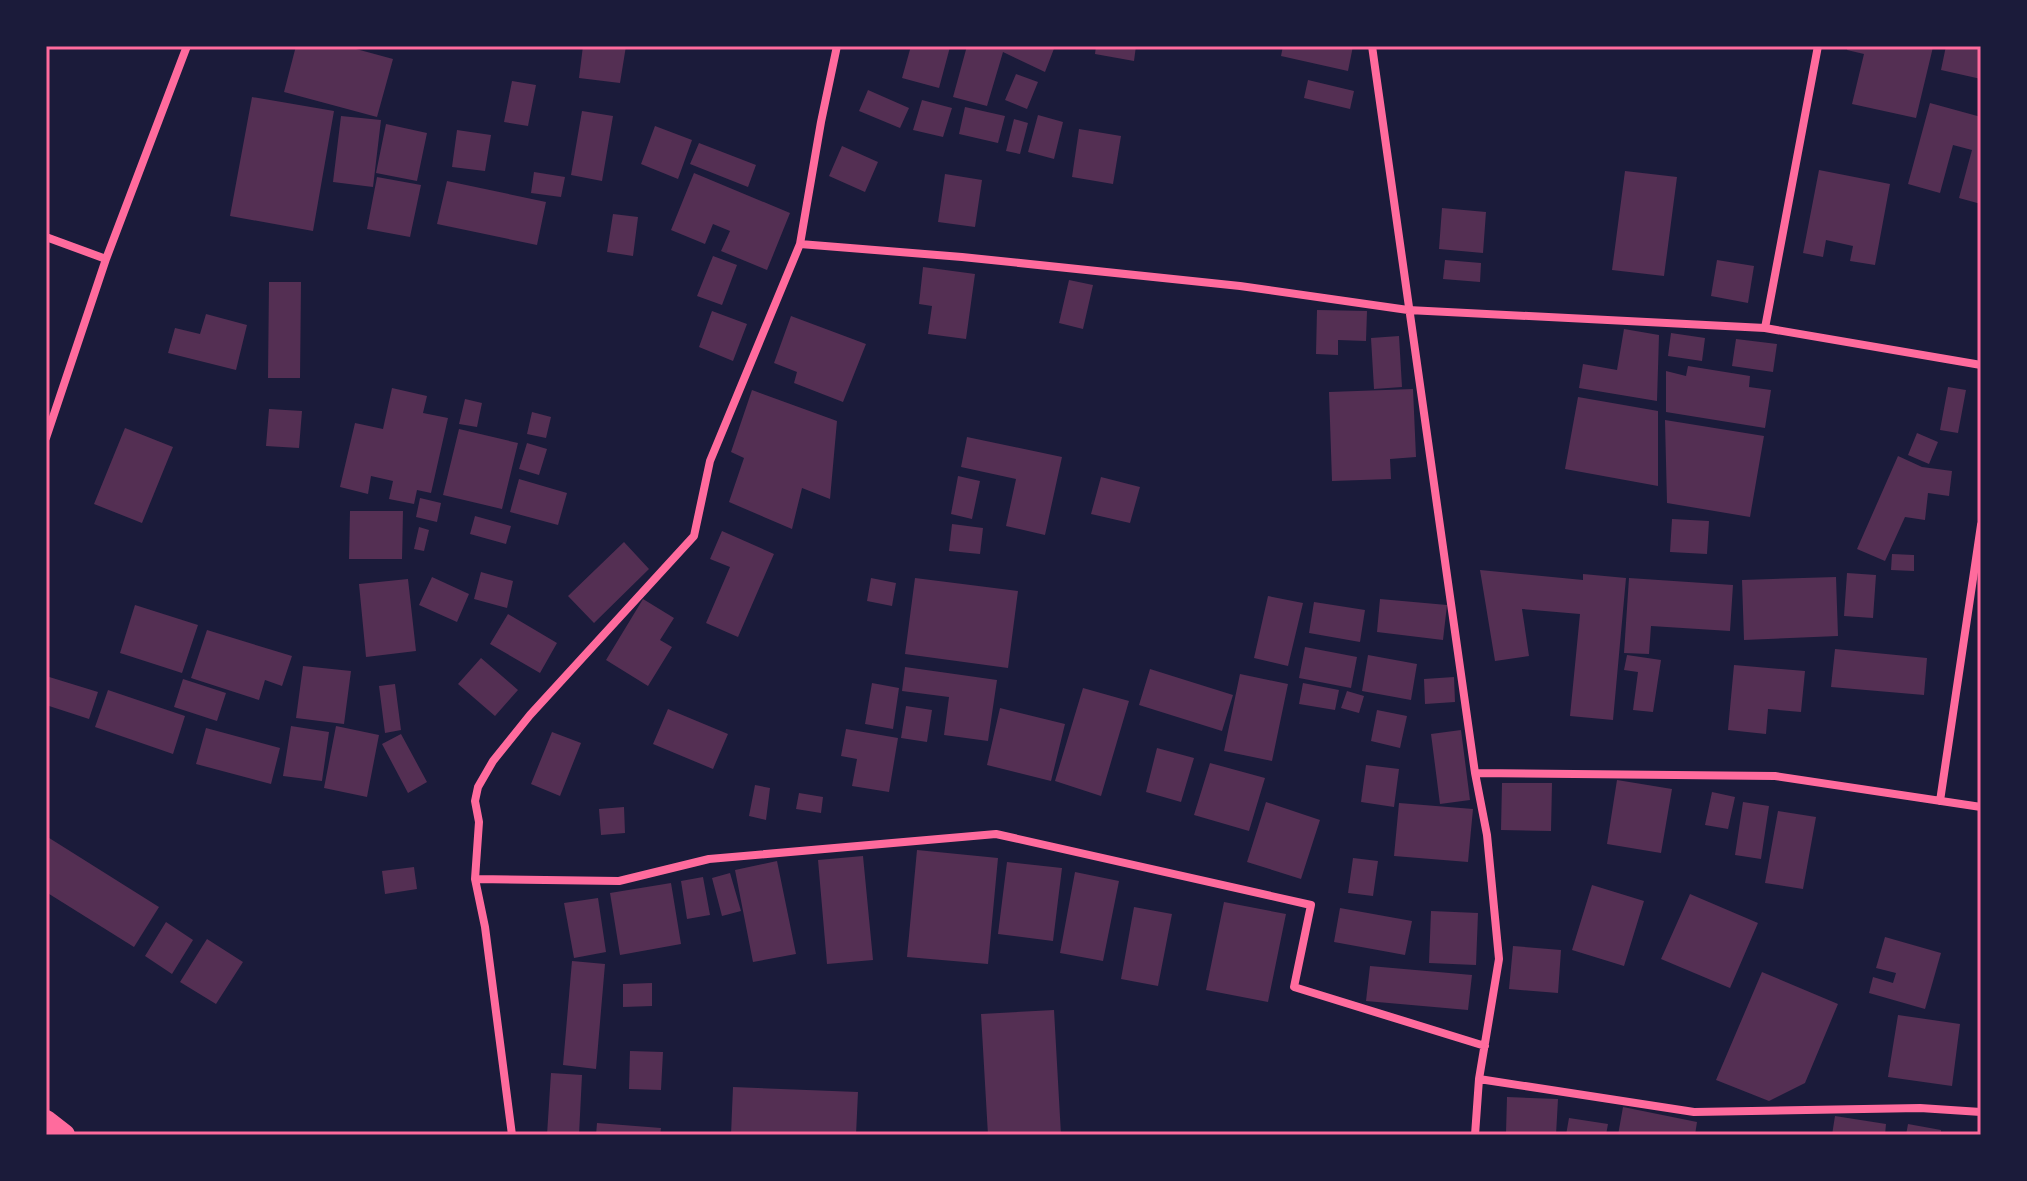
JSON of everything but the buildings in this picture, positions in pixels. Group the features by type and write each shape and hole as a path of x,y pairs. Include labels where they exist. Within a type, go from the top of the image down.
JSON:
{"highway":[{"path":"46,1121 64,1135"}],"street":[{"path":"46,438 106,259 187,46"},
{"path":"512,1135 485,927 475,879 479,822 475,801 478,787 493,761 530,715 694,536 710,461 800,244 837,46"},
{"path":"1372,46 1475,773 1487,835 1499,959 1479,1079 1475,1135"},
{"path":"1765,328 1818,46"},
{"path":"46,237 106,259"},
{"path":"800,244 962,257 1240,286 1408,310 1765,328 1981,365"},
{"path":"1940,801 1981,525"},
{"path":"1475,773 1775,776 1981,807"},
{"path":"475,879 619,881 709,859 996,834 1311,905 1294,987 1485,1046"},
{"path":"1479,1079 1694,1112 1920,1108 1981,1112"}]}
